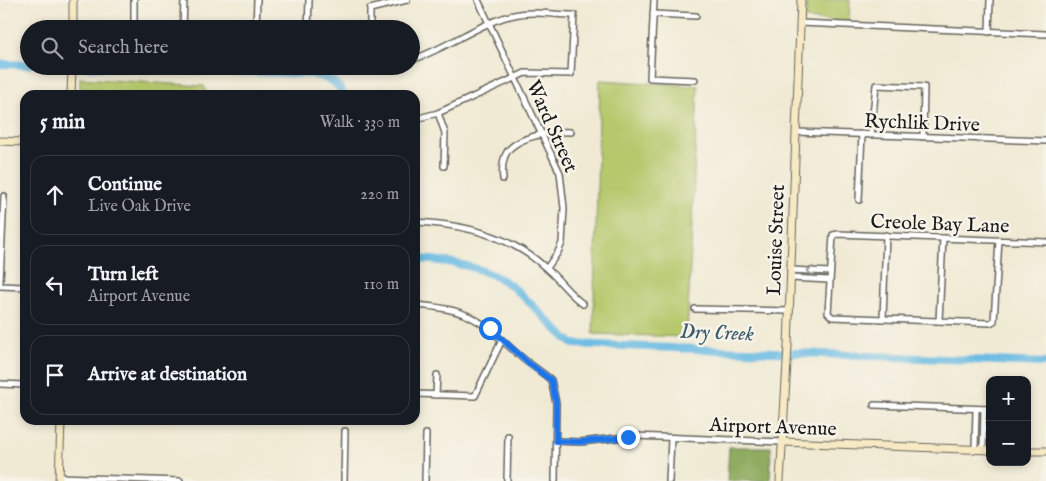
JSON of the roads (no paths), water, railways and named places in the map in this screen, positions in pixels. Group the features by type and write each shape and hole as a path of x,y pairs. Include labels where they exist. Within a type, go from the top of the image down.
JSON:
{"street":[{"path":"73,0 73,20"},
{"path":"134,0 134,20"},
{"path":"183,20 184,0"},
{"path":"256,20 257,0"},
{"path":"308,20 309,0"},
{"path":"370,20 370,9 407,0"},
{"name":"Ward Street","path":"478,0 560,173 564,208 562,243 547,268"},
{"path":"654,0 650,78 695,80"},
{"name":"Louise Street","path":"780,481 788,346 802,0"},
{"path":"989,32 990,0"},
{"path":"420,56 490,24 520,14 574,16 572,74 532,72 515,77 438,113 420,118"},
{"path":"653,14 696,16"},
{"path":"800,23 1046,34"},
{"path":"72,75 72,90"},
{"path":"871,135 876,85 924,87 923,137"},
{"path":"438,113 445,133 444,166"},
{"path":"502,179 504,161 508,150 543,134 554,131 571,132"},
{"name":"Rychlik Drive","path":"796,132 1046,141"},
{"path":"859,200 862,134"},
{"path":"0,141 20,142"},
{"path":"4,196 0,284 20,286"},
{"path":"420,222 446,224 486,234 514,246 547,268 583,304"},
{"name":"Creole Bay Lane","path":"830,272 833,235 886,235 1046,242"},
{"path":"883,319 886,235"},
{"path":"939,321 943,238"},
{"path":"790,274 830,272 830,315 990,323 994,321 999,240"},
{"path":"790,274 829,280"},
{"path":"420,306 464,313 490,328 551,380 556,402 554,481"},
{"path":"695,309 789,311"},
{"path":"420,394 475,396 502,340"},
{"path":"436,395 437,375"},
{"path":"0,384 20,385"},
{"path":"874,405 986,409"},
{"path":"976,408 983,449"},
{"path":"983,449 986,419"},
{"path":"61,425 60,479 180,481"},
{"path":"344,481 345,431"},
{"path":"425,481 426,434"},
{"path":"507,481 508,436"},
{"name":"Airport Avenue","path":"556,441 580,442 636,436 983,449"},
{"path":"669,481 671,438"},
{"path":"1031,451 1046,451"}],"waterway":[{"name":"Dry Creek","path":"0,64 20,65"},
{"name":"Dry Creek","path":"315,75 335,83 341,90"},
{"name":"Dry Creek","path":"420,259 467,266 504,281 522,295 573,344 1046,363"}]}
